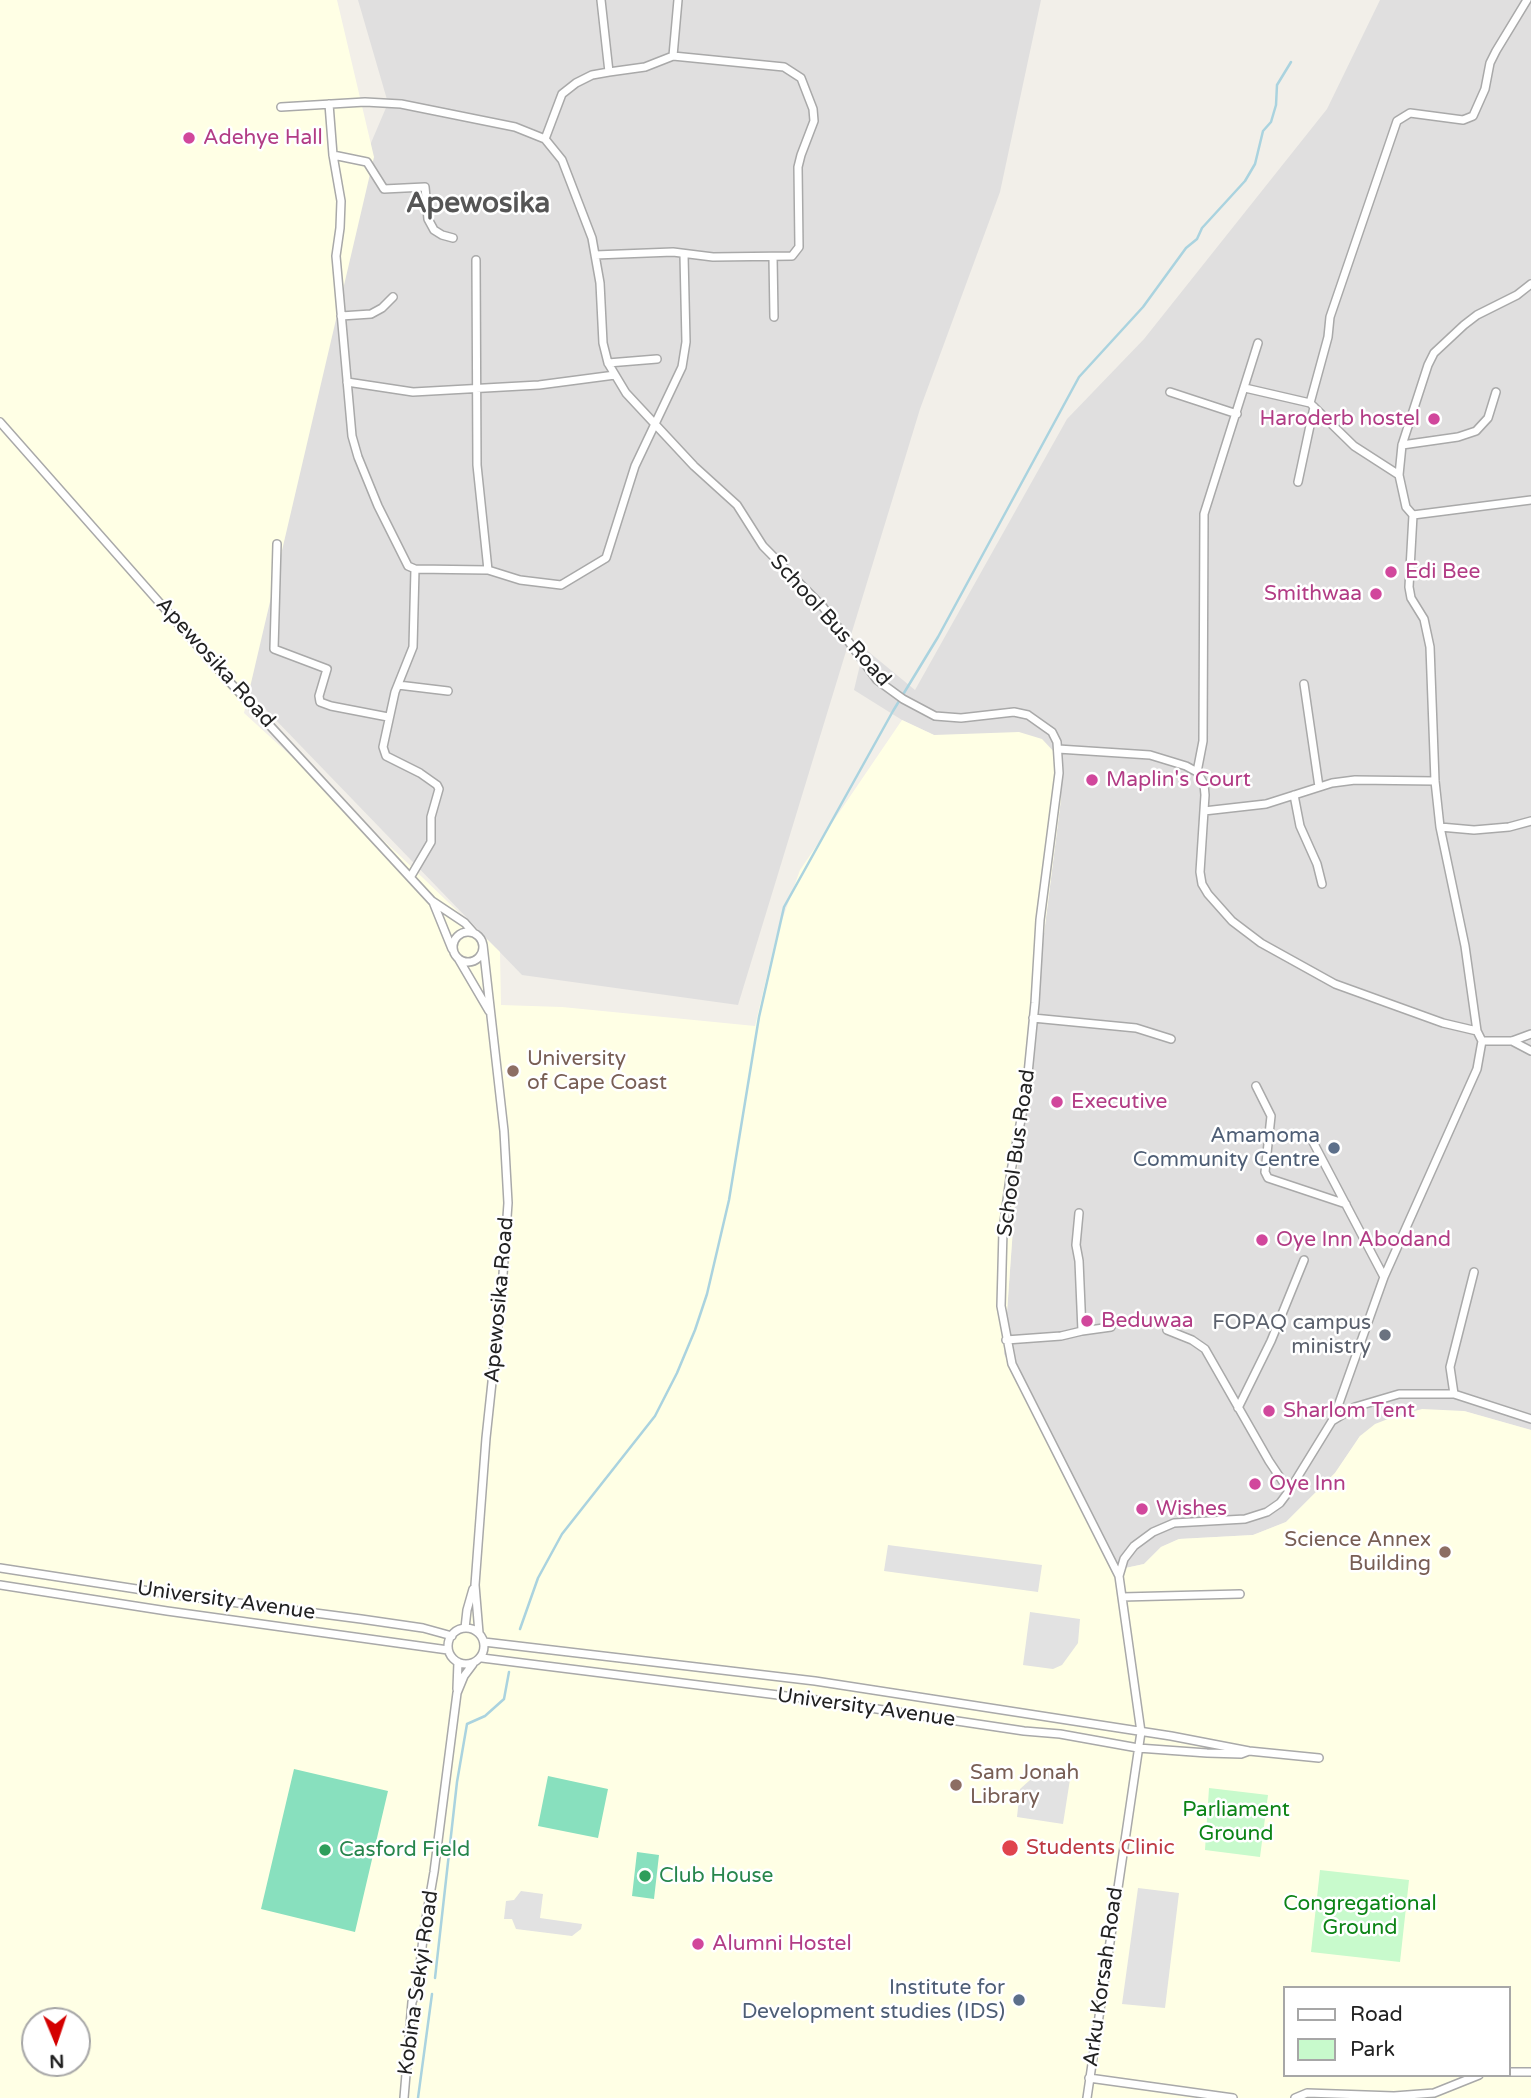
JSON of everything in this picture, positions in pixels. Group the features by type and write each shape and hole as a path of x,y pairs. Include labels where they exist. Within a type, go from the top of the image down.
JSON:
{"street":[{"path":"601,0 609,72"},
{"path":"673,56 678,0"},
{"path":"1297,482 1330,317 1359,228 1376,189 1397,121 1410,113 1463,120 1473,116 1485,89 1490,63 1527,0"},
{"path":"281,107 365,102 401,104 515,127 545,139 562,94 592,75 645,67 673,56 785,67 801,78 813,109 814,121 798,167 799,247 792,256 684,255 673,252 595,255"},
{"path":"329,104 333,155 341,201 336,256 352,436 358,457 404,561 415,569 488,570 520,580 561,585 606,558 635,466 682,367 687,342 684,255"},
{"name":"School Bus Road","path":"545,139 568,173 592,238 601,291 602,334 608,363 626,393 694,466 737,505 763,546 823,607 869,671 895,693 923,711 942,718 1014,712 1028,715 1052,732 1058,749 1059,773 1040,920 1026,1094 1003,1230 1000,1306 1012,1364 1119,1576 1122,1597"},
{"path":"333,155 367,162 384,189 425,187 428,219 434,230 453,238"},
{"path":"773,257 774,317"},
{"path":"477,260 478,483 488,570"},
{"path":"1119,1576 1124,1559 1134,1545 1153,1532 1174,1523 1245,1519 1267,1512 1280,1503 1289,1491 1332,1421 1384,1277 1477,1069 1482,1041 1477,1031 1465,946 1440,827 1430,647 1424,619 1411,598 1409,587 1413,516 1406,507 1399,475 1402,445 1434,353 1464,325 1531,284"},
{"path":"341,316 371,314 393,297"},
{"path":"1197,772 1203,741 1204,514 1258,343"},
{"path":"608,363 657,359"},
{"path":"346,382 413,391 539,385 615,375"},
{"path":"1245,388 1312,405 1354,446 1399,475"},
{"path":"1170,392 1237,414"},
{"path":"1402,445 1447,439 1476,431 1488,418 1496,393"},
{"name":"Apewosika Road","path":"0,422 226,678 432,901 465,923 473,932"},
{"path":"1413,516 1531,500"},
{"path":"276,544 274,649 327,669 319,696 320,702 388,717"},
{"path":"411,876 431,842 432,817 439,789 420,773 386,756 383,747 388,717 413,647 415,569"},
{"path":"1304,684 1319,787"},
{"path":"398,685 448,691"},
{"path":"1058,749 1150,755 1197,772 1204,784 1200,872 1202,884 1208,894 1247,933 1335,984 1443,1023 1477,1031"},
{"path":"1204,811 1266,804 1319,787 1355,780 1436,781"},
{"path":"1294,795 1300,826 1317,864 1322,884"},
{"path":"1440,827 1474,830 1508,827 1531,821"},
{"name":"Apewosika Road","path":"432,901 446,938 491,1015"},
{"path":"464,932 473,932 480,937 483,945 482,954 472,961 463,961 455,954 453,944 457,936 464,932"},
{"name":"Apewosika Road","path":"475,1585 508,1203 504,1131 483,945"},
{"path":"1033,1018 1136,1028 1171,1039"},
{"path":"1482,1041 1512,1041 1531,1034"},
{"path":"1512,1041 1531,1051"},
{"path":"1256,1086 1271,1116 1265,1172 1268,1178 1346,1204"},
{"path":"1313,1142 1384,1277"},
{"path":"1079,1213 1076,1245 1082,1331"},
{"path":"1238,1408 1271,1341 1304,1260"},
{"path":"1454,1394 1450,1367 1474,1272"},
{"path":"1006,1340 1062,1336 1111,1327"},
{"path":"1167,1330 1192,1340 1205,1349 1289,1491"},
{"path":"1332,1421 1355,1407 1399,1394 1454,1394 1531,1419"},
{"name":"University Avenue","path":"0,1568 423,1628 452,1636"},
{"name":"University Avenue","path":"0,1585 448,1650"},
{"path":"465,1628 467,1609 475,1585"},
{"path":"457,1662 473,1664 482,1658 484,1642 479,1633 475,1585"},
{"path":"1122,1597 1240,1594"},
{"name":"Arku Korsah Road","path":"1087,2098 1141,1732 1122,1597"},
{"path":"457,1693 457,1662 448,1650 452,1636 465,1628"},
{"path":"465,1628 479,1633"},
{"name":"University Avenue","path":"484,1642 814,1681 1249,1751 1319,1758"},
{"name":"University Avenue","path":"482,1658 810,1699 1060,1734 1138,1748 1207,1754 1241,1754 1249,1751"},
{"name":"Kobina Sekyi Road","path":"404,2098 412,2002 417,1991 457,1693 473,1664"},
{"path":"1510,2072 1531,2072"},
{"path":"1295,2098 1307,2093 1394,2096 1434,2093 1474,2077"},
{"path":"1089,2078 1233,2098"}],"shaded area":[{"name":"University of Cape Coast","path":"0,0 337,0 374,157 244,713 396,852 500,952 501,1005 562,1007 755,1026 776,937 800,870 902,720 934,735 1019,732 1042,739 1057,755 1061,799 1021,1116 1004,1354 1116,1570 1144,1564 1161,1547 1179,1539 1253,1535 1286,1522 1335,1473 1360,1436 1375,1424 1393,1417 1422,1409 1464,1411 1531,1430 1531,2098 0,2098"},
{"path":"358,0 1041,0 1000,192 920,409 738,1005 522,975 242,685 290,333 388,103"},
{"path":"1380,0 1531,0 1531,1430 1464,1411 1360,1436 1335,1473 1286,1522 1253,1535 1179,1539 1161,1547 1144,1564 1116,1570 1004,1354 1021,1116 1061,799 1060,772 973,735 934,735 902,720 854,690 864,648 915,690 1067,419 1144,339 1327,109"},
{"path":"888,1545 1042,1565 1038,1592 884,1571"},
{"path":"1030,1612 1080,1619 1078,1643 1062,1665 1053,1669 1023,1665"},
{"path":"1039,1772 1071,1773 1063,1824 1017,1817 1020,1789"},
{"path":"1138,1888 1179,1893 1165,2008 1122,2004"},
{"path":"521,1891 543,1894 540,1918 582,1924 581,1929 572,1936 516,1929 512,1919 504,1919 506,1901 514,1900"}],"green space":[{"name":"Casford Field","path":"294,1769 388,1791 355,1932 261,1909"},
{"path":"548,1776 608,1789 598,1838 538,1826"},
{"name":"Parliament Ground","path":"1209,1788 1268,1795 1260,1857 1205,1850"},
{"name":"Club House","path":"637,1852 659,1855 654,1899 632,1896"},
{"name":"Congregational Ground","path":"1320,1870 1409,1880 1400,1962 1311,1952"}],"waterway":[{"path":"520,1629 538,1578 562,1534 655,1416 695,1330 707,1294 729,1200 759,1017 784,907 893,711 938,637 1079,377 1143,307 1186,248 1197,239 1202,228 1245,181 1255,164 1263,131 1271,122 1276,105 1277,85 1291,62"},
{"path":"435,1978 457,1782 467,1724 485,1716 504,1699 509,1672"},
{"path":"418,2098 432,1994"}],"place":[{"name":"Adehye Hall","path":"189,138"},
{"name":"Haroderb hostel","path":"1434,419"},
{"name":"Edi Bee","path":"1391,572"},
{"name":"Smithwaa","path":"1376,594"},
{"name":"Maplin's Court","path":"1092,780"},
{"name":"University of Cape Coast","path":"513,1071"},
{"name":"Executive","path":"1057,1102"},
{"name":"Amamoma Community Centre","path":"1334,1148"},
{"name":"Oye Inn Abodand","path":"1262,1240"},
{"name":"Beduwaa","path":"1087,1321"},
{"name":"FOPAQ campus ministry","path":"1385,1335"},
{"name":"Sharlom Tent","path":"1269,1411"},
{"name":"Oye Inn","path":"1255,1484"},
{"name":"Wishes","path":"1142,1509"},
{"name":"Science Annex Building","path":"1445,1552"},
{"name":"Sam Jonah Library","path":"956,1785"},
{"name":"Students Clinic","path":"1010,1848"},
{"name":"Casford Field","path":"325,1850"},
{"name":"Club House","path":"645,1876"},
{"name":"Alumni Hostel","path":"698,1944"},
{"name":"Institute for Development studies (IDS)","path":"1019,2000"}],"district":[{"name":"Apewosika","path":"478,205"}]}
